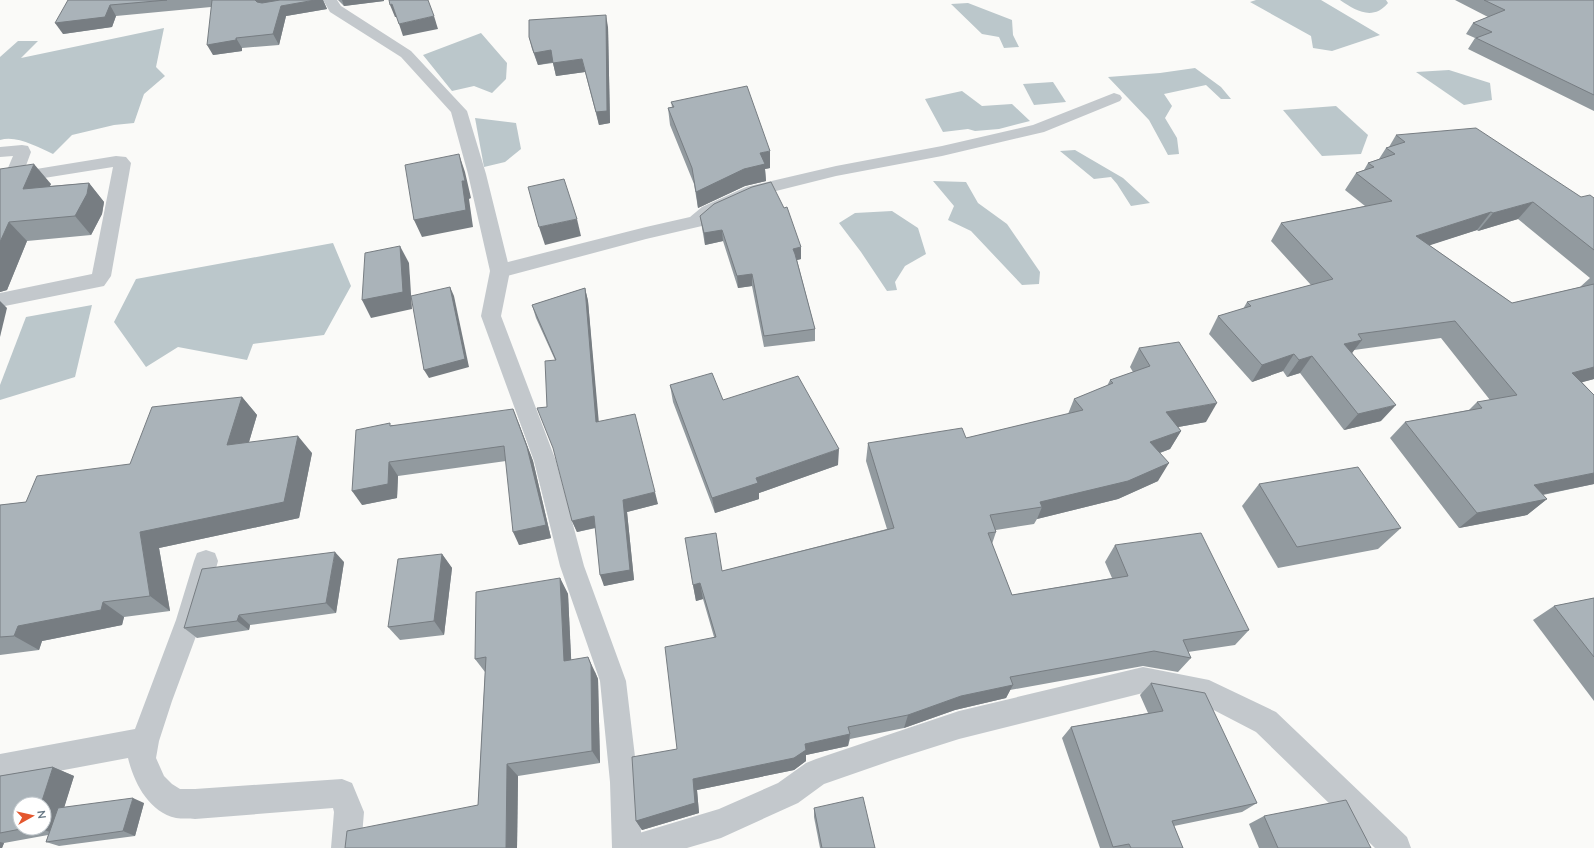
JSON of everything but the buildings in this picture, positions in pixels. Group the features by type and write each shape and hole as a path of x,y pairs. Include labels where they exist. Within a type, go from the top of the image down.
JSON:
{"street":[{"path":"330,0 335,9 406,54 459,111 477,174 500,271 490,316 545,461 572,566 614,681 624,782 627,848"},
{"path":"500,271 646,233 696,222 708,211 746,193 836,171 942,151 1038,129 1114,98"},
{"path":"0,152 22,150 23,152 14,175 19,177 116,161 120,161 122,163 101,276 97,281 0,300"},
{"path":"206,560 189,620 162,689 145,742 142,759 154,786 162,794 176,802 195,804 342,793 349,812 346,848"},
{"path":"637,848 721,823 788,793 816,773 893,746 959,725 1144,680 1209,693 1266,722 1396,848"},
{"path":"0,768 145,742"}],"shaded area":[{"path":"1256,0 1321,0 1380,35 1332,51 1313,48 1311,36 1250,2"},
{"path":"1340,0 1386,0 1388,3 1376,12 1370,13 1358,11"},
{"path":"968,3 1012,20 1013,35 1019,47 1004,48 999,37 982,34 951,4"},
{"path":"164,28 156,67 165,76 144,94 134,123 114,125 72,135 53,154 20,140 0,140 0,57 18,41 38,41 21,58"},
{"path":"481,33 507,63 506,79 492,93 474,86 452,91 423,55"},
{"path":"1195,68 1221,87 1231,99 1221,99 1206,85 1164,94 1172,106 1165,118 1177,138 1179,154 1168,155 1149,120 1108,77 1160,73"},
{"path":"1449,70 1490,83 1492,100 1464,105 1416,72"},
{"path":"1053,82 1066,102 1034,105 1023,84"},
{"path":"962,91 982,106 1012,104 1030,121 999,129 975,131 968,129 943,132 925,99"},
{"path":"1336,106 1368,135 1361,154 1322,156 1283,110"},
{"path":"475,118 516,123 521,149 505,162 484,167"},
{"path":"1075,150 1123,178 1150,203 1131,206 1111,177 1094,179 1060,151"},
{"path":"933,181 966,182 978,203 1007,224 1040,272 1039,284 1022,285 971,231 948,220 954,206"},
{"path":"892,211 918,228 926,254 905,266 895,282 897,290 887,291 861,252 839,223 855,213"},
{"path":"333,243 351,286 324,335 253,344 247,360 178,347 146,367 114,322 136,279"},
{"path":"92,305 75,377 0,400 0,385 26,317"}]}
